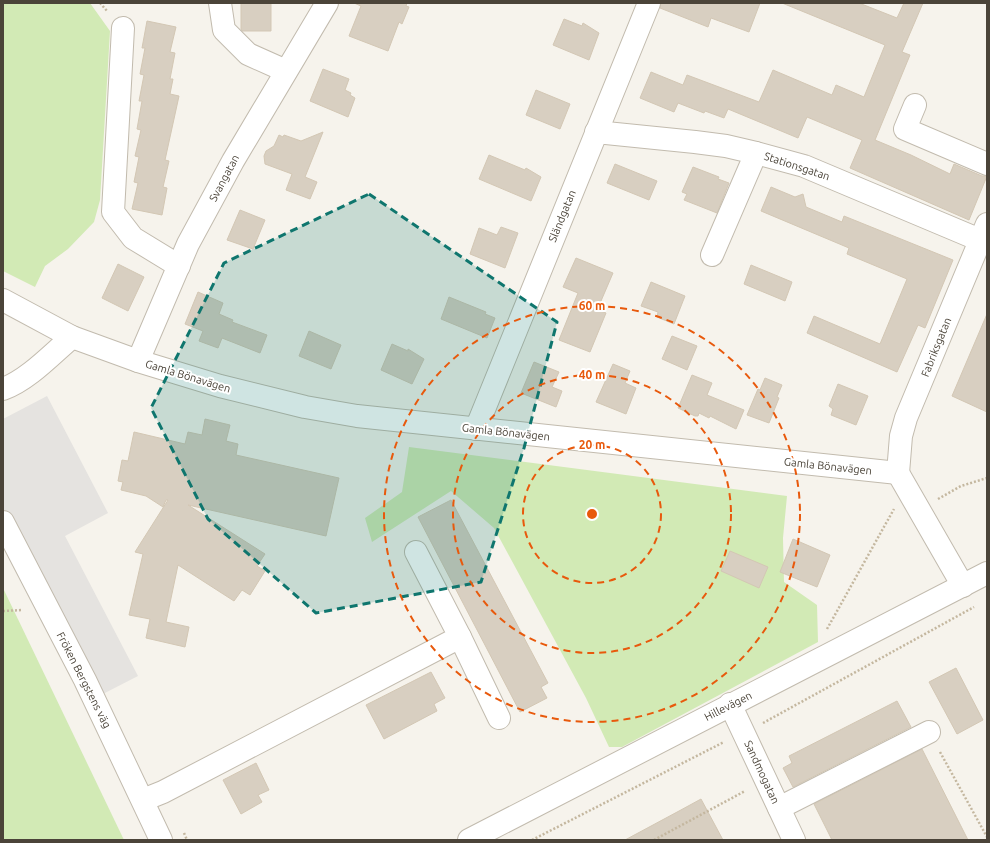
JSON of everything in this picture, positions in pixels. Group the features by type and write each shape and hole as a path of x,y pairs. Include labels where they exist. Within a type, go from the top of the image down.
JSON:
{"street":[{"path":"220,3 224,30 248,54 286,71"},
{"name":"Svangatan","path":"138,361 188,244 233,161 327,3"},
{"name":"Sländgatan","path":"476,428 649,3"},
{"path":"123,28 113,212 133,238 179,266"},
{"path":"915,105 905,129 987,164"},
{"name":"Stationsgatan","path":"596,132 695,142 756,153 804,166 985,235"},
{"path":"712,255 756,153"},
{"name":"Fabriksgatan","path":"898,473 900,443 906,418 985,235"},
{"name":"Gamla Bönavägen","path":"3,300 72,337 138,361 220,386 306,407 357,416 898,473"},
{"path":"3,389 25,377 72,337"},
{"path":"898,473 906,505 963,586"},
{"name":"Fröken Bergstens väg","path":"3,522 85,680 161,840"},
{"path":"416,552 460,636 499,718"},
{"name":"Hillevägen","path":"469,840 730,704 987,573"},
{"path":"143,800 170,788 460,636"},
{"name":"Sandmogatan","path":"730,704 794,840"},
{"path":"779,808 929,732"}],"path":[{"path":"825,633 906,505 931,504 961,486 987,478"},
{"path":"929,732 987,837"},
{"path":"654,840 766,780"}],"highlighted area":[{"path":"369,194 557,322 524,448 481,582 316,613 208,519 151,408 224,263"}],"green space":[{"path":"3,3 90,3 110,31 100,200 94,222 68,249 45,266 35,287 3,271"},
{"path":"409,447 787,496 783,538 784,582 817,605 818,642 622,747 609,747 586,698 494,528 451,491 372,542 365,518 402,492"},
{"path":"3,588 124,840 3,840"}],"shaded area":[{"path":"47,396 108,513 65,536 138,676 99,696 3,510 3,419"}],"building":[{"path":"241,3 271,3 271,31 242,31"},
{"path":"354,3 407,3 406,6 409,7 402,24 399,22 388,51 349,36 361,6"},
{"path":"661,3 760,3 749,32 711,18 708,27 660,8"},
{"path":"782,3 859,3 897,18 904,3 923,3 902,52 910,55 875,140 911,155 950,174 954,164 982,176 987,176 969,220 850,168 862,140 807,117 798,138 728,109 724,118 705,111 704,113 678,103 674,112 640,98 651,72 683,85 687,75 759,102 773,70 832,95 836,85 864,97 885,45"},
{"path":"564,19 582,26 583,23 599,33 589,60 553,45"},
{"path":"147,21 176,27 170,52 175,53 170,79 173,79 170,94 179,96 165,160 169,161 163,187 167,188 162,215 132,209 138,183 134,182 139,157 135,156 141,130 137,129 142,101 139,101 144,75 140,74 145,48 142,48"},
{"path":"323,69 349,79 345,90 351,93 350,95 355,98 348,117 310,101"},
{"path":"536,90 570,104 560,129 526,115"},
{"path":"323,132 305,177 317,182 310,199 286,190 292,174 265,164 264,156 266,151 274,146 279,135 283,137 284,135 301,141"},
{"path":"489,155 525,170 526,168 541,177 531,201 479,179"},
{"path":"615,164 657,181 649,200 607,183"},
{"path":"693,167 719,177 718,179 729,183 717,213 684,200 687,194 682,192"},
{"path":"771,187 795,197 803,194 806,207 842,222 844,216 953,260 925,328 918,325 897,372 807,333 814,316 880,344 907,279 847,254 849,248 761,211"},
{"path":"240,210 265,220 253,249 227,240"},
{"path":"501,227 518,233 505,268 470,254 479,228 497,235"},
{"path":"576,258 613,273 601,301 605,303 601,311 606,313 590,352 559,340 578,293 563,287"},
{"path":"118,264 144,277 128,311 102,298"},
{"path":"751,265 792,282 785,301 744,284"},
{"path":"651,282 685,296 674,324 657,317 658,312 641,306"},
{"path":"198,292 223,303 219,314 233,320 232,322 267,335 260,353 222,338 218,348 199,341 203,331 185,324"},
{"path":"449,297 486,312 485,314 495,318 487,338 441,319"},
{"path":"987,314 987,412 952,396"},
{"path":"309,331 341,345 331,369 299,356"},
{"path":"672,336 697,346 687,370 662,359"},
{"path":"392,344 408,351 408,349 424,359 412,384 381,370"},
{"path":"534,362 559,372 552,387 562,391 556,407 521,393"},
{"path":"613,364 630,371 625,383 636,388 626,414 596,402"},
{"path":"692,375 712,383 707,395 744,410 736,429 710,416 709,418 699,413 698,416 695,416 678,408"},
{"path":"765,378 782,385 777,397 779,398 769,423 747,415 758,389 760,390"},
{"path":"838,384 868,396 856,425 831,415 833,409 829,406"},
{"path":"205,419 230,425 226,441 238,444 236,455 339,478 326,536 188,505 265,554 257,566 265,571 250,595 242,590 234,601 178,565 166,622 189,627 185,647 146,638 150,619 129,615 143,554 135,552 168,500 166,500 163,507 146,496 121,490 123,482 118,481 122,460 128,461 134,432 185,444 188,432 202,435"},
{"path":"451,500 548,683 541,687 547,698 520,712 418,517"},
{"path":"793,539 830,555 817,587 780,572"},
{"path":"730,551 768,567 759,588 721,571"},
{"path":"956,668 983,720 957,734 929,682"},
{"path":"431,672 445,698 434,704 437,711 384,739 366,705"},
{"path":"897,701 911,727 793,787 783,768 792,763 789,756"},
{"path":"922,749 968,840 832,840 814,804"},
{"path":"256,763 269,790 258,795 262,802 241,814 223,780"},
{"path":"701,799 723,840 625,840 679,811"}]}
